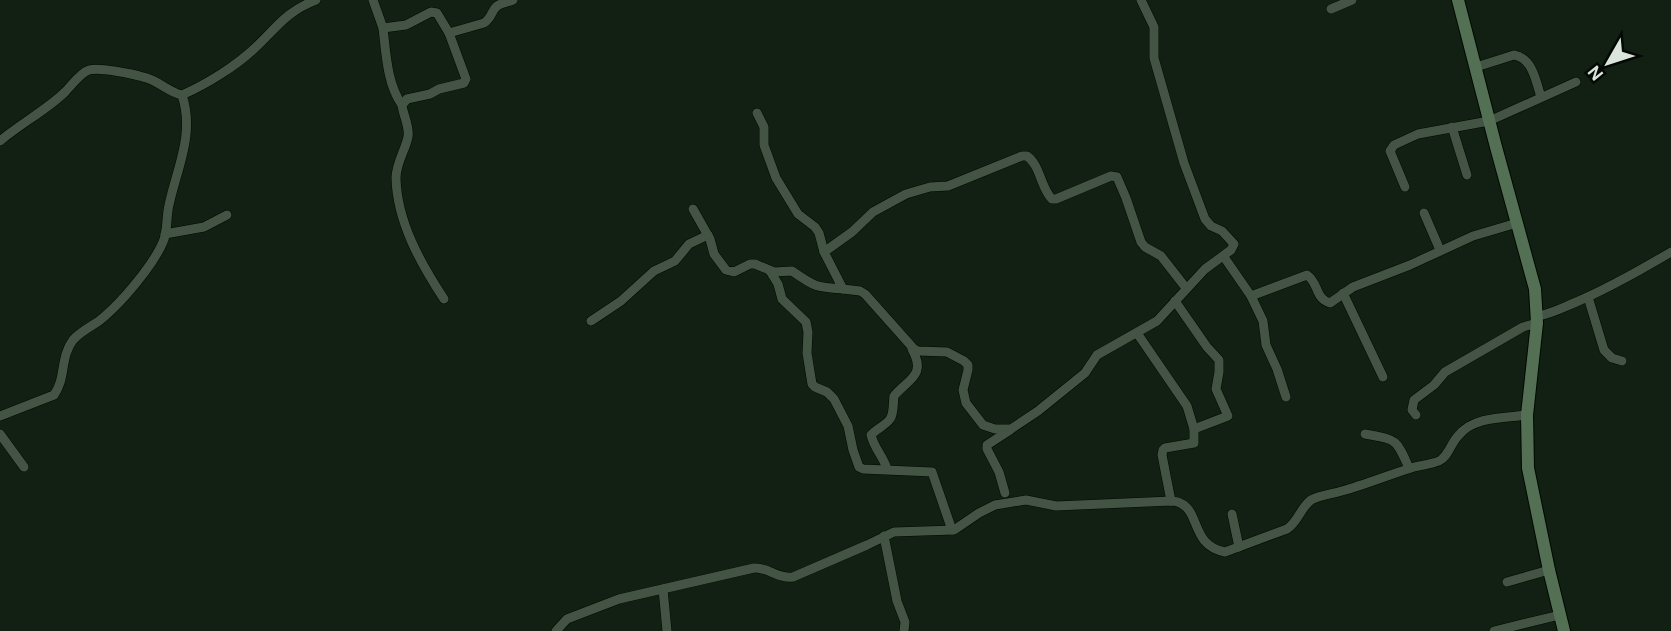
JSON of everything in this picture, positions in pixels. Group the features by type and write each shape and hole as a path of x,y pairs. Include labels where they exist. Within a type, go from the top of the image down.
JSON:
{"street":[{"path":"0,141 58,99 84,72 90,70 145,77 182,95 208,82 249,52 294,10 316,0"},
{"path":"373,0 383,28 391,83 402,105 402,114 409,134 396,179 402,212 420,260 444,299"},
{"path":"449,33 484,23 489,20 495,7 513,0"},
{"path":"1005,493 987,445 1038,411 1085,373 1097,355 1157,321 1205,269 1224,257 1234,244 1205,219 1184,163 1154,58 1154,27 1141,0"},
{"path":"1331,9 1352,0"},
{"path":"1458,0 1533,279 1537,319 1527,415 1528,468 1564,631"},
{"path":"383,28 406,25 434,12 439,15 449,33 466,81 407,99 402,105"},
{"path":"1476,68 1514,55 1521,56 1532,69 1541,97"},
{"path":"1405,187 1390,151 1392,147 1418,134 1489,121 1576,82"},
{"path":"0,416 54,395 60,385 66,351 72,341 124,298 143,275 161,246 181,164 188,120 182,95"},
{"path":"757,113 764,127 766,154 776,178 798,214 819,233 824,252 843,289"},
{"path":"1452,127 1466,175"},
{"path":"824,252 852,232 873,212 906,194 930,187 947,186 1027,156 1034,162 1047,194 1052,199 1111,176 1117,177 1141,242 1161,256 1186,288"},
{"path":"693,209 726,270 734,272 755,264 769,271 792,271 818,287 860,290 897,328 916,357 917,373 894,396 892,416 871,435 887,469"},
{"path":"1424,213 1440,250"},
{"path":"165,234 204,227 227,215"},
{"path":"1251,296 1304,275 1312,279 1323,301 1330,303 1353,286 1410,265 1473,236 1517,223"},
{"path":"592,321 621,301 659,267 675,261 689,244 708,235"},
{"path":"1416,415 1412,410 1414,400 1434,385 1445,372 1537,319 1588,297 1671,252"},
{"path":"1224,257 1251,296 1263,321 1266,345 1286,397"},
{"path":"769,271 778,284 782,299 806,322 812,384 834,399 848,426 859,467 932,472 951,530"},
{"path":"1343,293 1382,377"},
{"path":"1588,297 1604,350 1612,358 1622,361"},
{"path":"1175,301 1219,360 1216,389 1228,416 1195,429"},
{"path":"1138,333 1188,406 1195,429 1194,443 1163,450 1171,501"},
{"path":"910,346 918,351 947,352 964,361 968,365 963,390 965,403 983,425 995,429 1011,429"},
{"path":"556,631 567,619 619,600 754,568 764,568 787,578 884,536 901,531 951,530 995,505 1026,500 1056,506 1171,501 1186,508 1200,536 1225,552 1287,529 1307,503 1317,498 1442,459 1455,439 1470,425 1527,415"},
{"path":"0,434 24,467"},
{"path":"1365,434 1396,442 1409,468"},
{"path":"1232,514 1240,547"},
{"path":"884,536 897,601 905,622 904,631"},
{"path":"1507,582 1549,570"},
{"path":"663,589 667,631"},
{"path":"1494,631 1560,615"}]}
